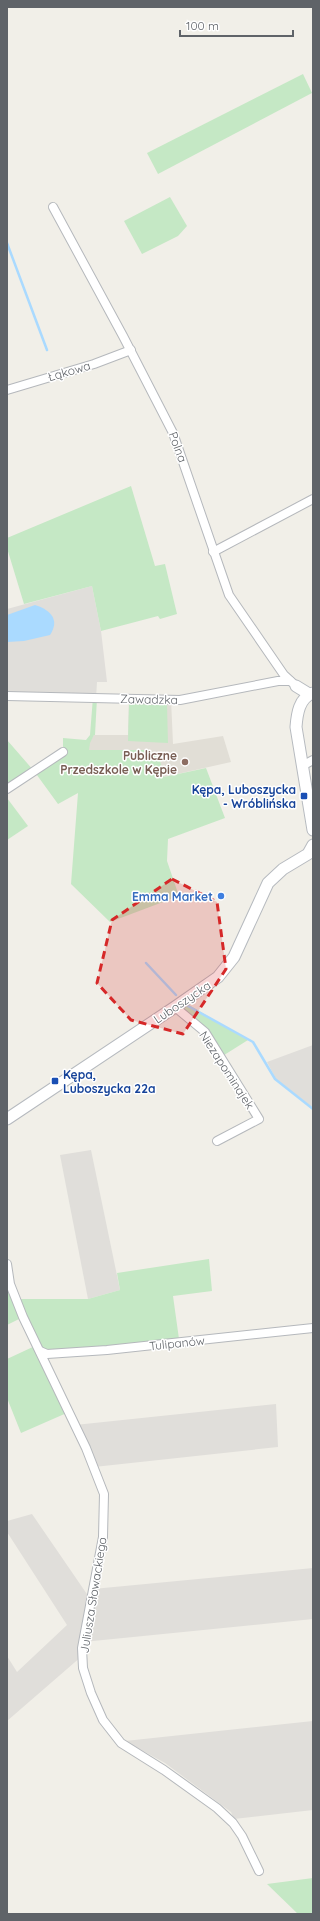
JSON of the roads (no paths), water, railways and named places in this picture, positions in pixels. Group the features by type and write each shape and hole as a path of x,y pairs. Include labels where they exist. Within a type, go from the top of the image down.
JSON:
{"street":[{"name":"Polna","path":"53,207 131,350 173,434 229,595 284,675 293,683"},
{"name":"Łąkowa","path":"7,390 94,364 131,350"},
{"path":"213,552 313,499"},
{"name":"Zawadzka","path":"7,696 180,700 278,681 293,683"},
{"path":"293,683 311,693 302,702 296,720 297,736 313,830"},
{"path":"7,788 63,752"},
{"path":"302,766 313,760"},
{"name":"Luboszycka","path":"7,1119 205,987 228,965 238,948 268,883 273,877 304,857 312,849"},
{"name":"Niezapominajek","path":"176,1007 205,1032 258,1119 217,1141"},
{"name":"Juliusza Słowackiego","path":"7,1264 10,1284 23,1317 86,1448 104,1494 103,1537 82,1648 83,1668 91,1693 103,1720 121,1743 211,1804 233,1823 242,1836 259,1871"},
{"path":"7,1292 10,1284"},
{"name":"Tulipanów","path":"40,1351 47,1354 107,1350 313,1328"}],"water":[{"path":"35,605 46,610 54,620 53,630 50,635 24,641 7,642 7,615"}],"waterway":[{"path":"7,243 47,350"},
{"path":"146,963 176,995"},
{"path":"188,1006 253,1042 275,1079 313,1109"}],"place":[{"name":"Publiczne Przedszkole w Kępie","path":"185,762"},
{"name":"Kępa, Luboszycka - Wróblińska","path":"304,796"},
{"name":"Emma Market","path":"221,896"},
{"name":"Kępa, Luboszycka 22a","path":"55,1081"}]}
